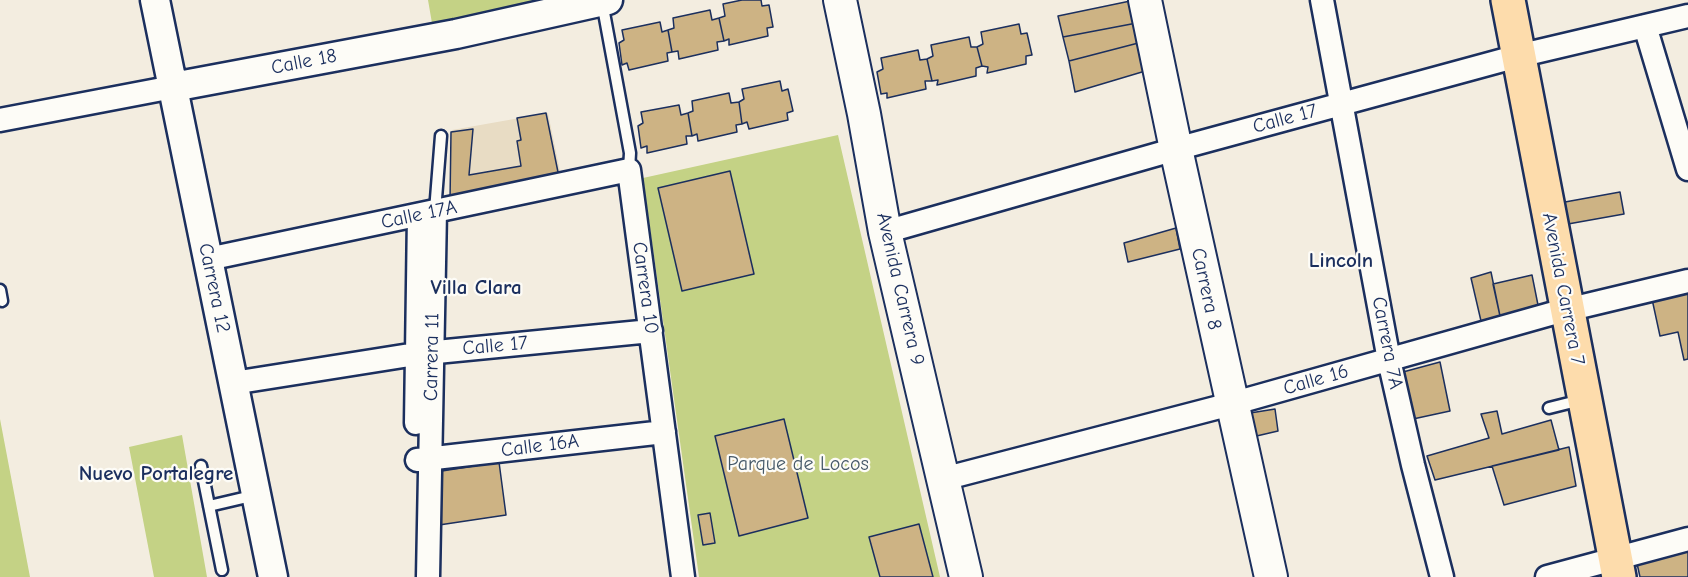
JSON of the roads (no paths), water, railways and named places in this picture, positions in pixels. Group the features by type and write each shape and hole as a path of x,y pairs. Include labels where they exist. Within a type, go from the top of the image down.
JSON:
{"main road":[{"name":"Avenida Carrera 9","path":"840,0 864,114 885,232 966,577"},
{"name":"Carrera 8","path":"1145,0 1271,577"},
{"name":"Avenida Carrera 7","path":"1508,0 1617,568"}],"street":[{"name":"Carrera 12","path":"155,0 273,577"},
{"name":"Calle 18","path":"0,120 456,34 604,0"},
{"name":"Carrera 7A","path":"1322,0 1389,360 1413,465 1443,577"},
{"name":"Calle 17","path":"885,232 1176,149 1518,56 1688,16"},
{"path":"1645,27 1688,169"},
{"name":"Calle 17A","path":"208,259 629,170"},
{"name":"Carrera 10","path":"629,170 683,577"},
{"name":"Carrera 11","path":"427,213 423,519 428,577"},
{"name":"Calle 16","path":"944,479 1232,404 1566,310 1688,281"},
{"name":"Calle 17","path":"233,383 424,353 651,331"},
{"name":"Calle 16A","path":"423,460 664,432"},
{"name":"Carrera 11","path":"417,577 423,519"},
{"path":"1547,577 1617,568 1688,539"}],"lane":[{"name":"Carrera 10","path":"604,0 630,153 629,170"},
{"name":"Carrera 11","path":"427,213 441,136"},
{"path":"1549,408 1584,399"},
{"path":"201,466 222,570"},
{"path":"209,506 256,495"}],"district":[{"name":"Lincoln","path":"1341,261"},
{"name":"Villa Clara","path":"476,288"},
{"name":"Nuevo Portalegre","path":"156,474"}],"park label":[{"name":"Parque de Locos","path":"798,464"}]}
